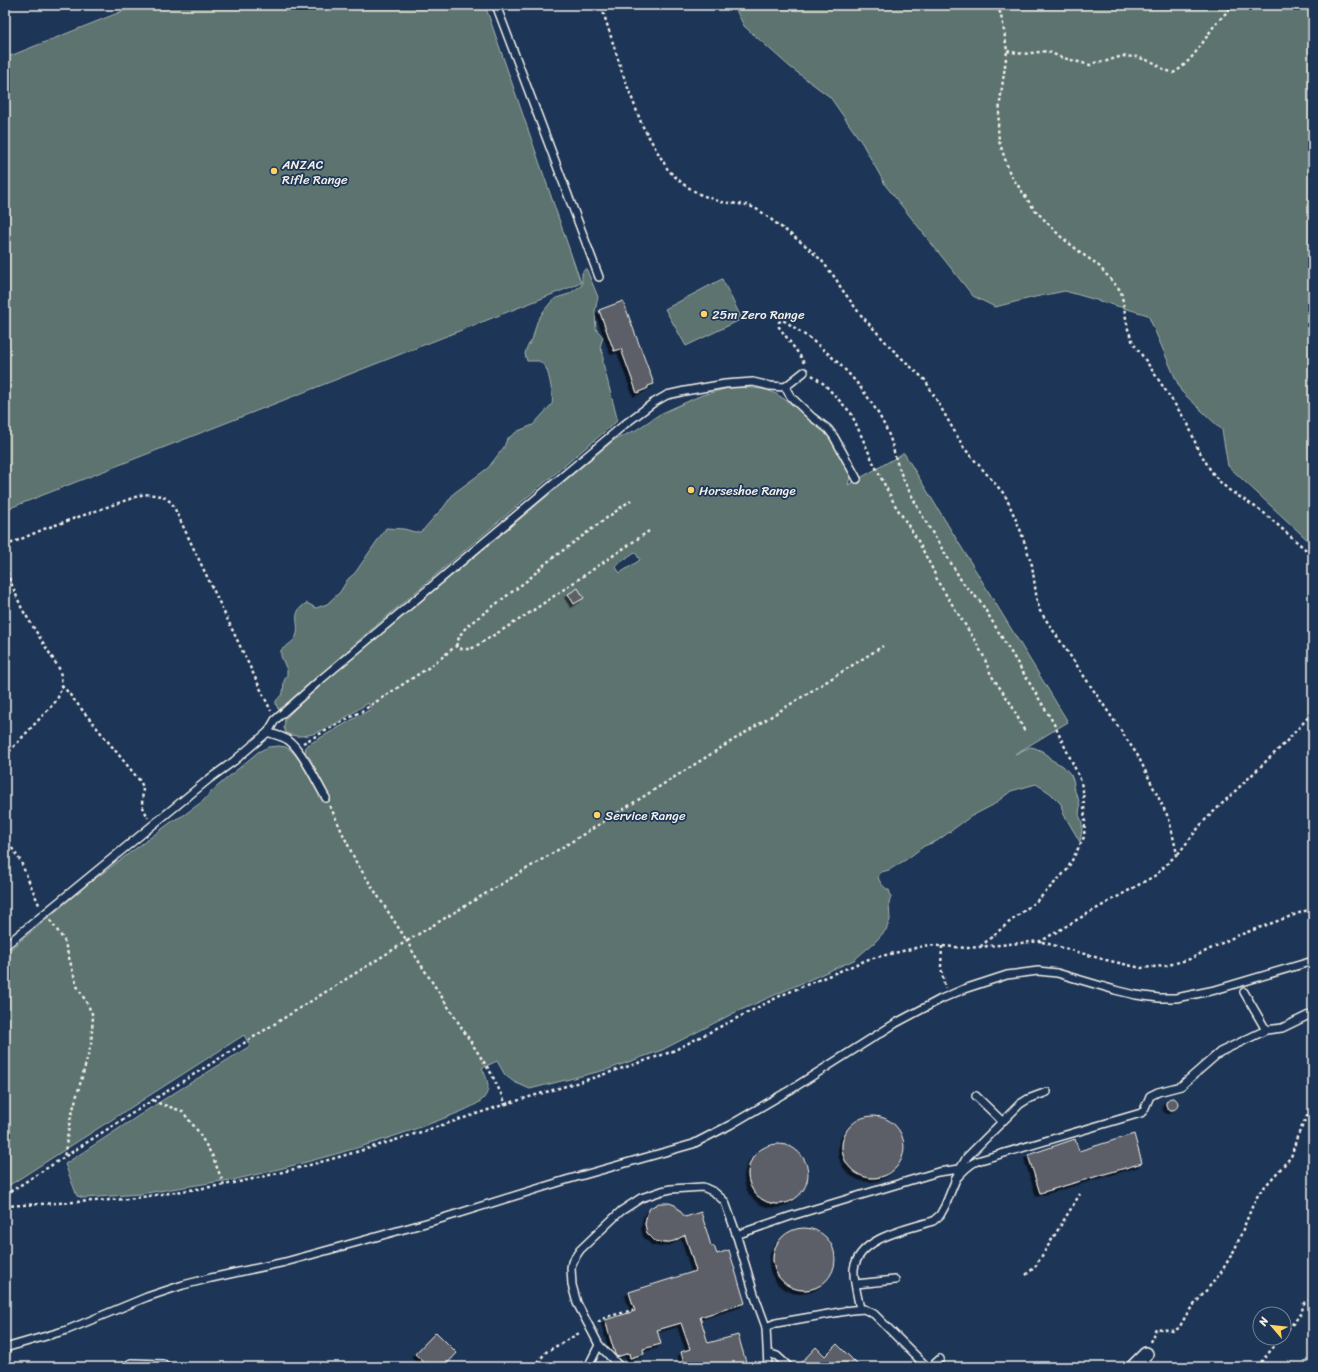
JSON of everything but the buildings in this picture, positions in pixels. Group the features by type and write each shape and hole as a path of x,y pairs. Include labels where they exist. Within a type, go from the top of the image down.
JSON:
{"street":[{"path":"1133,1367 1146,1354"}],"lane":[{"path":"496,5 599,276"},
{"path":"5,946 209,779 234,761 268,732 275,720 325,676 647,406 667,395 725,384 752,382 770,386 784,386 804,372"},
{"path":"784,386 791,397 812,417 828,429 857,479"},
{"path":"268,732 288,740 296,747 326,798"},
{"path":"5,1348 67,1330 148,1297 183,1285 285,1262 350,1245 566,1180 693,1144 730,1125 790,1090 896,1023 964,989 1007,975 1038,971 1066,975 1136,995 1159,998 1176,998 1215,990 1313,961"},
{"path":"1244,992 1266,1030"},
{"path":"955,1180 977,1161 1141,1113 1144,1110 1148,1098 1153,1094 1181,1086 1216,1055 1266,1030 1282,1028 1313,1013"},
{"path":"860,1309 854,1269 858,1259 867,1248 877,1240 933,1221 946,1206 955,1180 966,1156 1002,1120 1026,1100 1047,1092"},
{"path":"976,1096 1002,1120"},
{"path":"736,1235 791,1216 938,1172 960,1168"},
{"path":"620,1367 599,1345 575,1298 572,1285 572,1262 580,1250 621,1211 636,1201 671,1189 703,1187 714,1192 725,1202 754,1294 766,1326 765,1332 768,1367"},
{"path":"856,1284 895,1280"},
{"path":"766,1326 860,1309 871,1312 927,1367"},
{"path":"588,1367 599,1345"},
{"path":"768,1353 777,1356 789,1367"},
{"path":"931,1367 940,1359"},
{"path":"124,1367 131,1364 163,1364 166,1367"}],"path":[{"path":"601,5 622,72 642,125 668,170 683,184 699,194 721,202 748,205 760,211 815,254 836,279 860,314 925,380 964,448 1005,495 1020,529 1032,565 1037,601 1040,611 1138,756 1169,819 1177,854"},
{"path":"998,5 1003,24 1007,51 1002,81 998,127 999,141 1010,174 1034,209 1060,236 1084,256 1097,264 1122,291 1128,329 1133,343 1188,424 1197,447 1211,471 1219,481 1235,494 1263,512 1313,556"},
{"path":"1007,51 1023,54 1047,51 1060,57 1090,65 1122,56 1137,57 1155,63 1161,68 1173,73 1180,69 1189,60 1214,25 1233,5"},
{"path":"980,947 1040,899 1067,870 1084,838 1085,821 1083,791 1080,779 1053,722 980,601 972,594 961,580 917,507 899,468 887,431 864,392 853,378 821,347 782,320 779,322 779,327 801,357 804,372 813,375 820,380 851,413 874,464 895,505 917,539 938,582 974,639 984,657 991,675 1011,704 1025,732"},
{"path":"5,756 57,700 62,684 60,670 22,609 9,578 5,561 5,546 44,529 144,494 163,496 172,503 275,720"},
{"path":"296,747 362,711 431,666 456,646 460,635 467,626 529,579 546,563 631,500"},
{"path":"456,646 462,650 477,645 522,618 649,532"},
{"path":"5,1195 153,1100 407,941 576,839 883,646"},
{"path":"62,684 140,781 143,787 141,798 142,805 148,817 154,824"},
{"path":"1042,941 1156,875 1177,854 1203,822 1284,744 1313,712"},
{"path":"326,798 356,862 491,1073 506,1104"},
{"path":"5,838 20,860 39,905 64,940 77,986 93,1016 91,1045 70,1120 64,1158"},
{"path":"5,1206 128,1199 224,1185 320,1162 441,1126 671,1052 782,995 863,962 928,945 968,948 1042,941 1106,960 1141,968 1165,966 1190,959 1234,937 1313,908"},
{"path":"942,946 941,967 948,996"},
{"path":"153,1100 182,1111 197,1130 212,1155 224,1185"},
{"path":"1146,1354 1156,1328 1173,1331 1179,1328 1188,1312 1220,1274 1235,1249 1259,1193 1291,1157 1297,1137 1308,1114 1313,1109"},
{"path":"1026,1275 1035,1268 1080,1194"},
{"path":"1292,1325 1302,1314 1304,1303 1313,1299"},
{"path":"1257,1367 1275,1346"}],"green space":[{"name":"ANZAC Rifle Range","path":"138,5 485,5 581,283 5,510 5,58"},
{"path":"738,5 1313,5 1313,545 1228,466 1222,430 1181,391 1148,315 1065,291 995,307 973,296 886,186 862,143 830,97 790,67 744,26 736,10"},
{"path":"586,268 598,297 595,311 596,329 603,337 600,347 603,354 603,363 617,418 616,422 365,635 281,709 278,709 276,701 283,693 284,681 287,675 287,670 281,656 281,650 294,640 297,635 297,616 301,607 307,603 316,608 327,604 340,592 386,528 404,529 415,532 420,532 423,530 443,508 454,493 488,468 504,447 507,439 518,431 533,425 552,404 551,386 546,368 539,361 527,361 525,354 527,347 532,340 537,322 543,312 556,298 569,294 582,285 582,273"},
{"name":"25m Zero Range","path":"722,279 742,319 686,346 665,309"},
{"path":"732,387 763,389 778,395 805,415 830,437 851,473 848,485 904,453 1068,722 1015,754 1030,747 1035,748 1042,751 1049,756 1050,759 1063,766 1071,775 1074,783 1073,787 1080,806 1079,815 1082,822 1082,830 1080,842 1063,813 1061,804 1050,793 1036,784 1011,791 993,805 970,817 937,841 924,846 889,870 881,872 878,877 884,887 889,890 891,896 889,903 890,920 886,930 875,942 854,960 734,1013 662,1050 609,1069 530,1089 514,1082 505,1075 497,1061 482,1068 488,1087 486,1095 479,1102 468,1109 387,1139 310,1161 233,1180 140,1194 84,1198 77,1196 65,1164 158,1103 250,1046 244,1035 5,1188 5,954 88,884 174,820 184,815 203,801 213,790 258,752 268,747 286,747 293,752 305,768 318,793 326,789 310,758 305,753 306,746 371,709 368,703 340,721 317,732 306,735 296,736 286,733 284,728 285,719 308,696 614,440 636,430 660,414 702,395","holes":["635,552 640,560 620,573 615,566"]}],"place":[{"name":"ANZAC Rifle Range","path":"274,171"},
{"name":"25m Zero Range","path":"704,314"},
{"name":"Horseshoe Range","path":"691,490"},
{"name":"Service Range","path":"597,815"}]}
